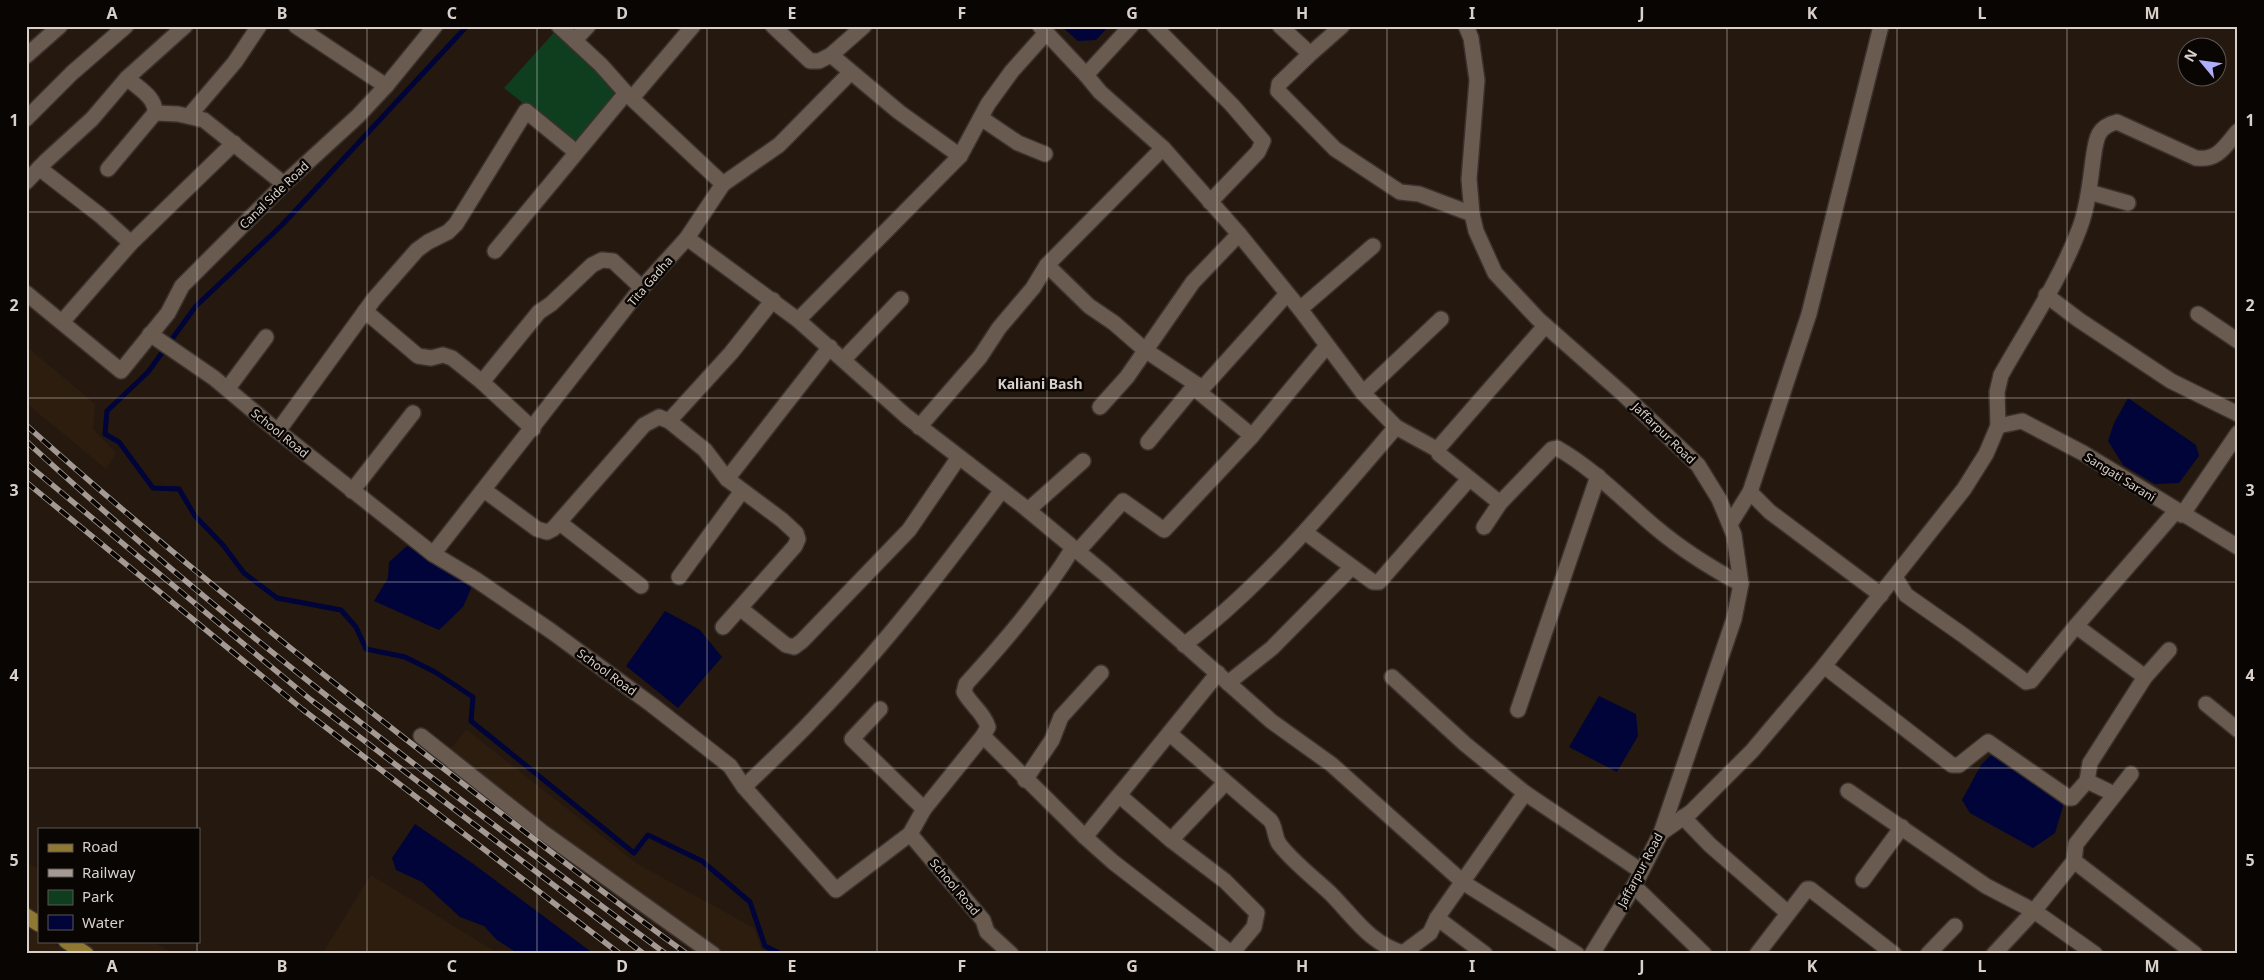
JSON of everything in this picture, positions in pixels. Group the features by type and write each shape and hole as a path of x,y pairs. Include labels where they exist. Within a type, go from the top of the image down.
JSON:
{"main road":[{"path":"26,916 38,923"},
{"path":"68,942 86,954"}],"street":[{"path":"26,56 60,26"},
{"path":"26,119 72,73 126,26"},
{"path":"26,182 92,119 127,78 185,26"},
{"path":"189,116 235,62 259,26"},
{"path":"296,26 386,86"},
{"name":"Canal Side Road","path":"62,322 121,371 168,313 182,286 284,184 358,116 386,86 435,26"},
{"path":"559,26 629,96 723,184 779,145 851,72"},
{"path":"575,40 588,26"},
{"path":"495,251 576,152 693,26"},
{"path":"773,26 810,61 819,61 831,55 864,26"},
{"path":"1086,75 1131,26"},
{"path":"1154,26 1232,106 1263,141 1258,152 1210,202"},
{"path":"1280,26 1306,50 1308,56"},
{"path":"1342,26 1308,56 1277,88 1335,149 1400,192 1419,194 1472,214"},
{"name":"Jaffarpur Road","path":"1466,26 1471,38 1477,80 1469,179 1472,214 1476,231 1495,273 1546,326 1623,394 1698,465 1719,499 1734,535 1741,584 1734,619 1661,833 1634,886 1592,954"},
{"path":"1730,524 1750,492 1809,314 1881,26"},
{"path":"798,320 960,156 988,104 1043,29 1100,92 1163,148 1239,234 1300,309 1326,347 1363,393 1396,427 1438,450 1442,458 1500,503"},
{"path":"831,55 899,112 960,156"},
{"path":"108,169 155,113 155,105 150,98 127,78"},
{"path":"278,431 365,311 417,250 448,232 456,224 526,111 576,152"},
{"path":"155,113 189,116 204,120 234,142 284,184"},
{"path":"981,118 1018,143 1045,154"},
{"path":"1661,833 1683,817 1752,751 1882,594 1964,489 1986,454 1998,426 1997,392 2001,375 2046,295 2080,226 2089,192 2095,146 2100,131 2106,125 2117,122 2196,158 2208,160 2217,154 2237,134"},
{"path":"26,293 62,322 131,243 234,142"},
{"path":"920,426 980,357 999,328 1033,288 1047,265 1163,148"},
{"path":"39,168 101,216 131,243"},
{"name":"Tita Gadha","path":"433,554 642,288 687,238 723,184"},
{"path":"2089,192 2128,203"},
{"path":"1100,407 1127,378 1193,282 1239,234"},
{"path":"687,238 773,300 920,426 1028,510 1272,721 1331,764 1464,883 1577,954"},
{"path":"1300,309 1373,246"},
{"path":"482,382 539,312 551,304 592,266 602,260 612,261 642,288"},
{"path":"1047,265 1089,306 1198,388 1252,436"},
{"path":"1148,442 1287,294"},
{"path":"2046,295 2079,320 2171,381 2238,414"},
{"path":"844,359 901,299"},
{"path":"669,421 731,354 773,300"},
{"path":"365,311 418,356 431,358 443,355 452,358 482,382 532,429"},
{"path":"2198,314 2238,341"},
{"path":"1363,393 1441,319"},
{"path":"1438,450 1546,326"},
{"name":"School Road","path":"150,334 228,388 352,491 433,554 475,579 528,615 652,705 730,766 744,787 836,890 910,834 983,920 987,932 1012,954"},
{"path":"228,388 266,337"},
{"path":"910,834 924,809 984,736 988,727 985,717 970,702 964,692 966,684 1016,625 1075,550 1123,501 1164,530 1252,436 1326,347"},
{"path":"727,479 830,348"},
{"path":"352,491 413,413"},
{"path":"484,490 537,529 547,532 560,523 644,424 659,417 669,421 705,450 727,479 782,520 796,533 798,539 795,546 724,627"},
{"name":"Sangati Sarani","path":"1998,426 2022,421 2083,453 2179,513 2238,547"},
{"path":"1184,646 1222,616 1306,533 1396,427"},
{"path":"1895,577 1906,595 2026,682 2030,682 2076,626 2179,513 2238,433"},
{"path":"1484,527 1500,503 1552,449 1562,451 1598,476 1657,528 1717,571 1741,584"},
{"path":"741,609 786,645 794,647 909,530 959,457"},
{"path":"1028,510 1083,461"},
{"path":"1518,710 1598,476"},
{"path":"1306,533 1373,582 1379,582 1469,479"},
{"path":"744,787 818,715 952,558 1002,490"},
{"path":"679,577 742,491"},
{"path":"1750,492 1770,512 1882,594"},
{"path":"560,523 641,586"},
{"path":"1085,837 1170,734 1223,678 1260,659 1352,567"},
{"path":"2076,626 2145,677"},
{"path":"1824,666 1952,765 1959,765 1988,742 2069,798 2072,798 2087,781 2090,763 2145,677 2169,650"},
{"path":"1025,780 1052,740 1061,717 1101,673"},
{"path":"1392,678 1465,744 1525,793 1641,872"},
{"path":"2206,704 2235,721"},
{"path":"880,709 852,739 924,809"},
{"path":"1170,734 1270,820 1273,824 1278,843 1332,895 1369,935 1386,948 1403,953 1430,933 1438,918 1525,793"},
{"path":"421,736 541,831 712,954"},
{"path":"984,736 1025,780 1113,862 1232,954 1254,927 1257,919 1257,913 1254,908 1225,881 1171,840 1120,796"},
{"path":"1994,954 2034,911 2074,860 2076,844 2131,774"},
{"path":"2087,781 2114,794"},
{"path":"1171,840 1225,783"},
{"path":"1848,791 1986,886 2034,911 2095,954"},
{"path":"1683,817 1710,845 1788,913"},
{"path":"1863,880 1902,827"},
{"path":"2074,860 2195,954"},
{"path":"1634,886 1704,954"},
{"path":"1757,954 1807,889 1810,889 1894,954"},
{"path":"1438,918 1485,954"},
{"path":"1928,954 1955,926"}],"shaded area":[{"path":"26,346 95,404 93,429 116,453 106,469 26,403"},
{"path":"466,729 636,863 754,928 761,948 769,954 719,954 631,890 449,751"},
{"path":"26,862 38,868 38,915 26,908"},
{"path":"371,875 499,954 322,954"},
{"path":"26,927 38,934 38,942 52,942 70,954 26,954"},
{"path":"82,942 155,942 173,954 100,954"}],"green space":[{"path":"559,27 622,88 576,145 504,88"}],"water":[{"path":"1061,26 1109,26 1096,40 1078,41"},
{"path":"2128,398 2196,445 2199,456 2179,483 2155,484 2123,465 2108,441 2114,423"},
{"path":"407,546 473,584 463,607 439,630 374,601 388,578 389,562"},
{"path":"665,611 700,630 722,657 678,708 626,666"},
{"path":"1599,696 1636,714 1638,736 1617,772 1569,747"},
{"path":"1991,755 2024,772 2064,803 2055,833 2033,848 1970,813 1962,800 1981,765"},
{"path":"415,824 472,863 594,954 519,954 497,940 484,926 460,917 422,882 396,870 392,858"}],"waterway":[{"path":"467,26 282,225 196,306 148,372 107,411 105,434 119,442 153,488 179,489 195,516 223,545 244,573 277,598 341,610 356,627 366,649 405,657 435,672 473,697 471,721 634,853 648,835 702,861 750,902 765,946 781,954"}],"railway":[{"path":"26,425 165,545 307,661 544,847 687,954"},
{"path":"26,441 102,509 259,642 420,769 666,954"},
{"path":"26,463 311,700 644,954"},
{"path":"26,482 302,709 620,954"}],"district":[{"name":"Kaliani Bash","path":"1040,383"}]}
